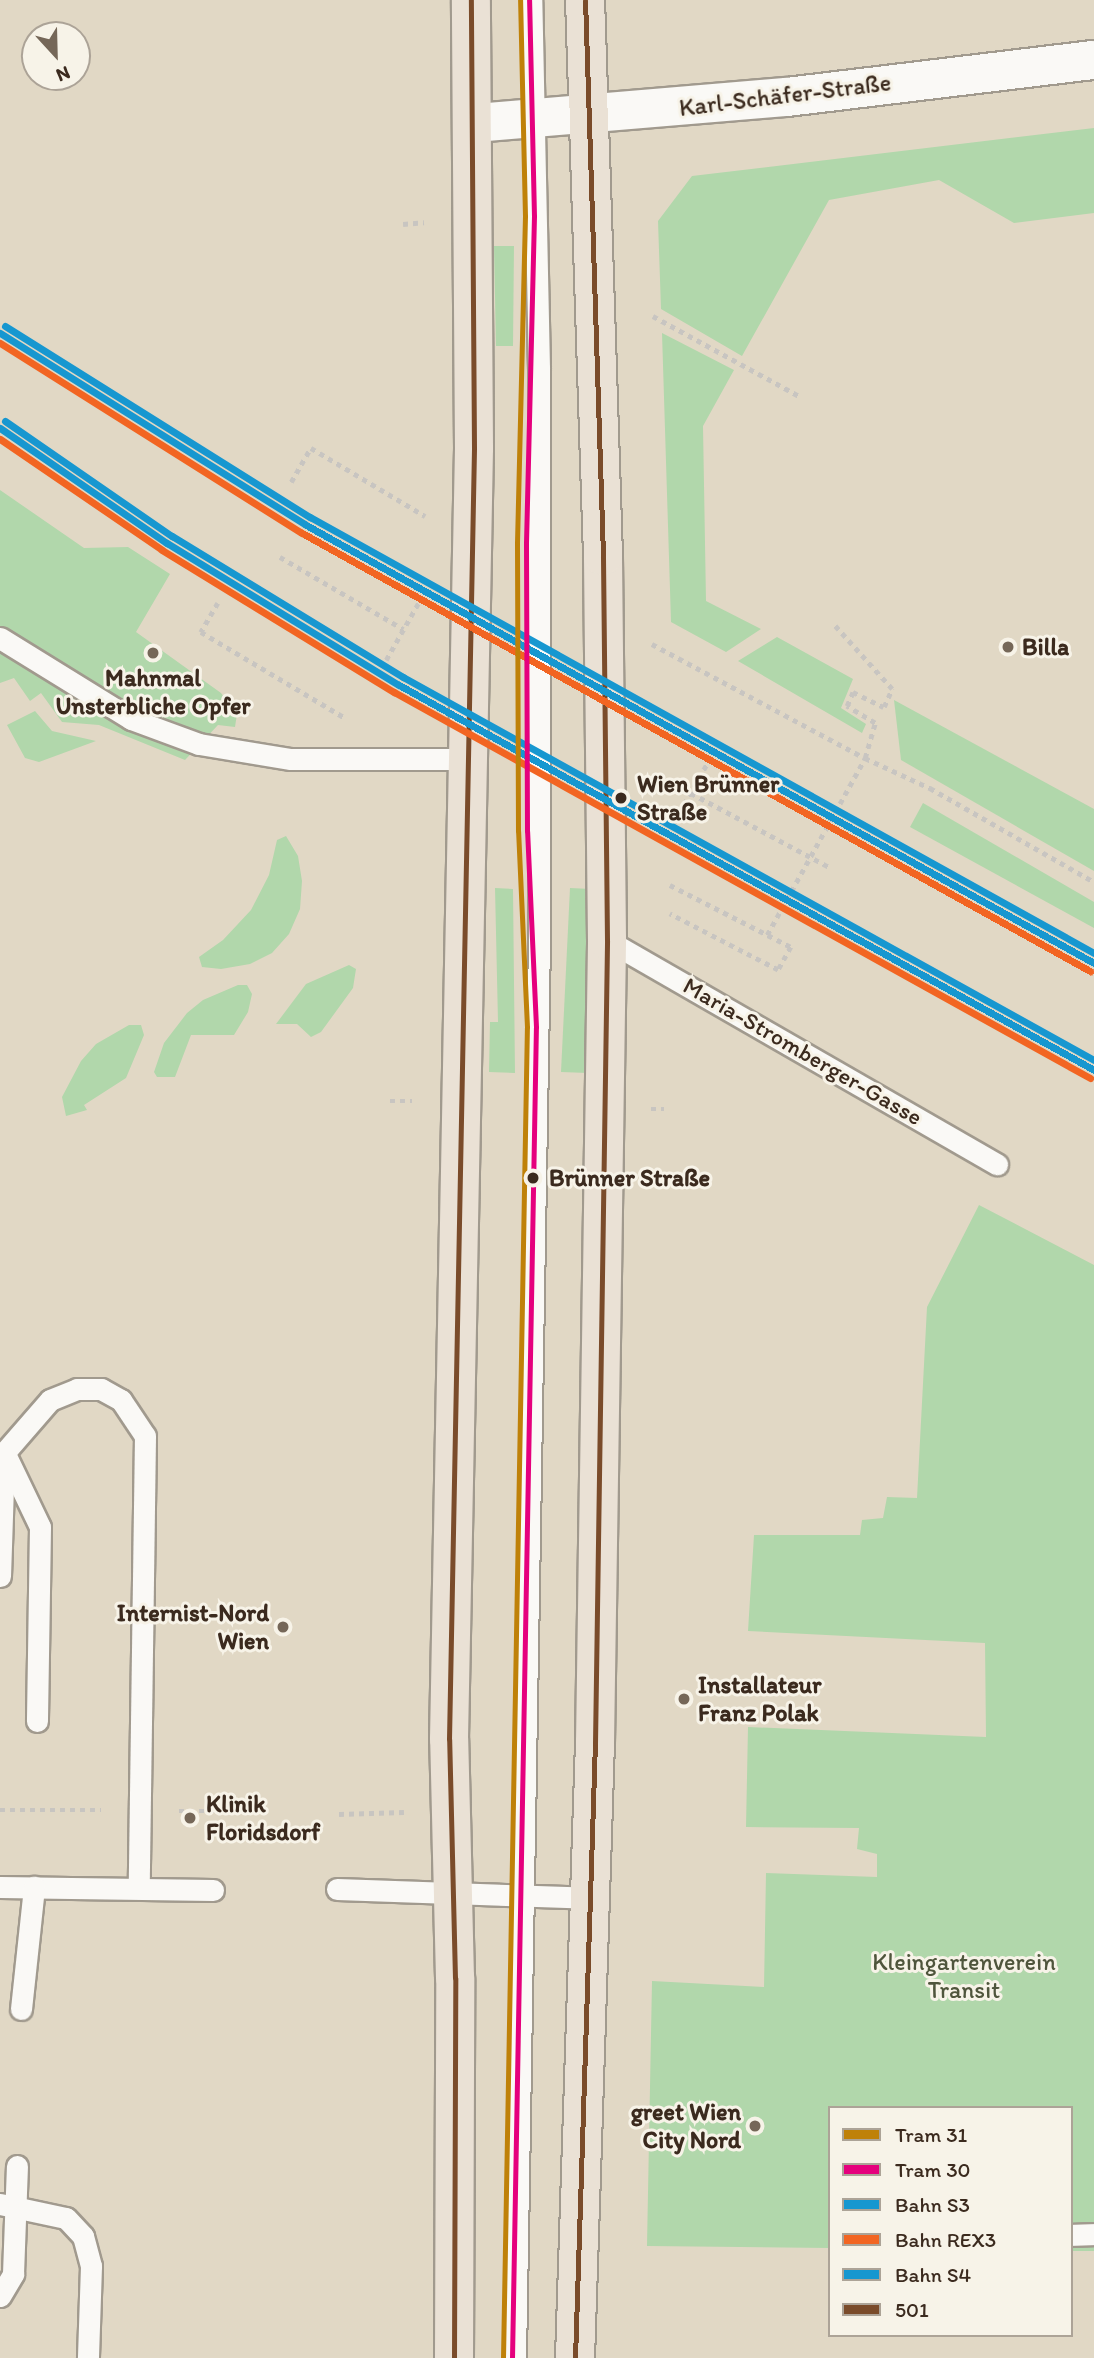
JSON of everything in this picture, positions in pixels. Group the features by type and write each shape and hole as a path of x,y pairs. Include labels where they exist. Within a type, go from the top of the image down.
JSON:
{"main road":[{"path":"454,2358 449,1739 468,759 475,122 471,0"},
{"path":"575,2358 589,1898 607,940 604,622 585,0"}],"street":[{"name":"Karl-Schäfer-Straße","path":"475,122 589,115 787,97 1094,60"}],"lane":[{"path":"515,2358 539,943 535,118 531,0"},
{"path":"0,638 131,719 200,744 290,759 468,759"},
{"name":"Maria-Stromberger-Gasse","path":"607,940 997,1164"},
{"path":"0,1576 4,1453 50,1400 78,1389 101,1389 121,1400 145,1436 139,1887"},
{"path":"4,1453 40,1527 37,1721"},
{"path":"0,1887 214,1890"},
{"path":"21,2009 34,1887"},
{"path":"337,1889 589,1898"},
{"path":"0,2295 13,2273 7,2203 17,2166"},
{"path":"7,2203 66,2218 83,2235 91,2266 88,2358"},
{"path":"1073,2235 1094,2234"}],"path":[{"path":"653,316 799,396"},
{"path":"291,482 311,448 426,516"},
{"path":"280,557 404,629"},
{"path":"386,660 419,602"},
{"path":"218,603 201,632 351,722"},
{"path":"604,622 865,758 930,788 1094,882"},
{"path":"767,935 865,758 875,723 847,706 853,692 884,708 892,689 835,626"},
{"path":"674,822 708,762"},
{"path":"691,793 829,867"},
{"path":"670,885 791,947 778,970 670,914"},
{"path":"390,1101 412,1101"},
{"path":"339,1814 396,1815"}],"green space":[{"path":"1094,128 1094,213 1014,223 939,180 829,200 742,356 661,309 658,221 692,176"},
{"path":"494,246 514,246 513,346 496,346"},
{"path":"662,333 734,370 703,426 706,601 761,629 726,652 671,622"},
{"path":"0,490 84,548 128,547 170,574 136,632 221,693 237,714 235,727 218,725 185,760 99,725 62,722 41,693 30,701 14,678 0,683"},
{"path":"777,637 853,679 841,708 866,724 862,733 738,661"},
{"path":"894,700 1094,809 1094,871 901,760"},
{"path":"35,711 52,731 96,741 39,762 25,758 7,725"},
{"path":"923,803 1094,902 1094,928 910,827"},
{"path":"286,836 298,856 302,881 300,909 289,934 272,953 250,964 221,969 202,967 199,957 223,940 251,910 269,875 277,840"},
{"path":"495,888 513,889 515,1073 489,1072 490,1022 498,1022"},
{"path":"570,888 591,889 588,1073 561,1072"},
{"path":"349,965 356,969 353,988 321,1032 311,1037 297,1024 276,1024 306,984"},
{"path":"238,985 247,985 252,994 248,1012 234,1035 191,1035 175,1077 157,1077 154,1072 164,1043 187,1013 203,1000"},
{"path":"129,1025 141,1025 144,1035 126,1078 84,1105 87,1110 66,1116 62,1097 81,1061 96,1044"},
{"name":"Kleingartenverein Transit","path":"979,1205 1094,1265 1094,2251 1073,2251 1073,2106 828,2106 828,2248 647,2246 652,1981 764,1987 766,1873 877,1877 877,1854 857,1849 859,1828 746,1827 748,1727 986,1737 985,1643 748,1631 754,1535 860,1535 862,1520 883,1518 887,1497 917,1498 927,1307"}],"tram line":[{"name":"31","path":"503,2358 527,1027 518,831 517,543 525,216 520,0"},
{"name":"30","path":"512,2358 536,1027 527,831 526,543 534,216 529,0"}],"rail line":[{"name":"S4","path":"5,326 310,517 1094,953"},
{"name":"S3","path":"0,333 306,525 1094,963"},
{"name":"REX3","path":"0,343 302,533 1090,971"},
{"name":"S4","path":"5,421 172,536 403,677 1094,1060"},
{"name":"S3","path":"0,428 167,543 399,685 1094,1070"},
{"name":"REX3","path":"0,439 162,550 394,692 1090,1078"}],"transit line":[{"name":"501","path":"454,2358 455,1978 449,1739 474,448 471,0"},
{"name":"501","path":"575,2358 595,1743 607,940 603,556 585,0"}],"place":[{"name":"Billa","path":"1008,647"},
{"name":"Mahnmal Unsterbliche Opfer","path":"153,653"},
{"name":"Wien Brünner Straße","path":"621,798"},
{"name":"Brünner Straße","path":"533,1178"},
{"name":"Internist-Nord Wien","path":"283,1627"},
{"name":"Installateur Franz Polak","path":"684,1699"},
{"name":"Klinik Floridsdorf","path":"190,1818"},
{"name":"greet Wien City Nord","path":"755,2126"}]}
